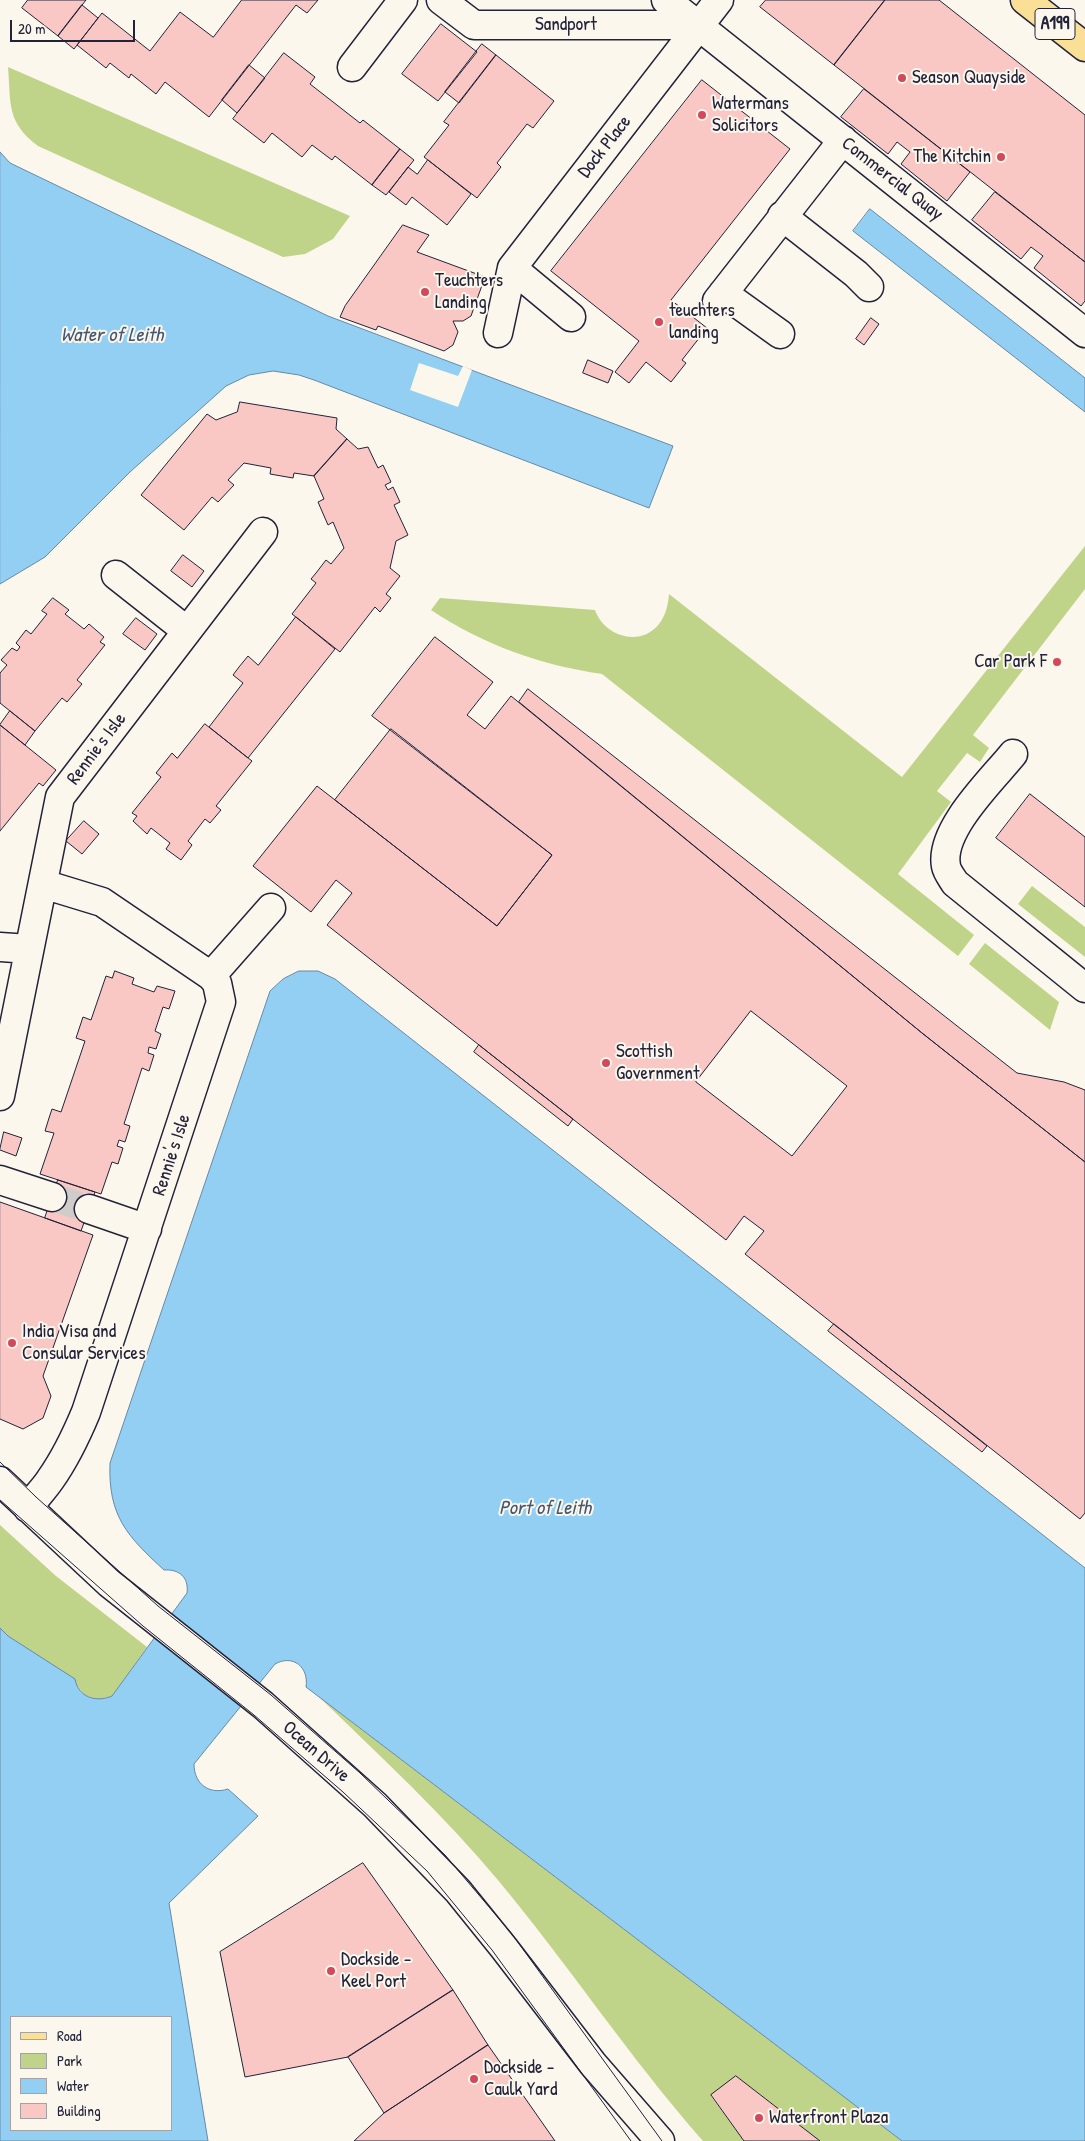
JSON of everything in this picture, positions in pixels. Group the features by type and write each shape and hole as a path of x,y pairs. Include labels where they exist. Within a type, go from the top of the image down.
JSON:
{"main road":[{"name":"A199","path":"1025,0 1085,47"}],"street":[{"path":"352,67 403,0"},
{"name":"Sandport","path":"440,0 474,25 699,25"},
{"path":"666,0 699,25"},
{"name":"Dock Place","path":"498,333 512,268 719,0"},
{"name":"Commercial Quay","path":"699,25 1085,333"},
{"path":"780,334 720,297 782,216 848,144"},
{"path":"782,216 856,274 868,287"},
{"path":"512,268 571,317"},
{"name":"Rennie's Isle","path":"0,1096 60,797 263,532"},
{"path":"116,575 187,631"},
{"path":"1013,754 960,821 950,839 946,866 955,883 1085,988"},
{"path":"42,884 102,902 211,976 271,908"},
{"path":"0,947 30,949"},
{"name":"Rennie's Isle","path":"28,1508 62,1461 86,1412 219,1012 220,992 217,983 211,976"},
{"path":"0,1180 52,1197"},
{"path":"89,1209 147,1229"},
{"name":"Ocean Drive","path":"0,1481 109,1583 262,1705 375,1805 458,1891 593,2064 660,2141"},
{"name":"Ocean Drive","path":"593,2064 636,2141"}],"green space":[{"path":"8,67 350,216 333,239 305,254 283,257 38,146 20,129 15,120 10,101"},
{"path":"1085,546 1085,589 973,735 989,748 980,762 967,753 937,791 951,802 898,874 974,935 958,956 602,674 557,665 513,652 471,634 431,610 440,598 595,610 606,627 623,636 633,637 642,636 659,624 666,610 669,594 902,777"},
{"path":"1032,886 1085,927 1085,957 1018,904"},
{"path":"985,943 1059,1002 1050,1030 969,964"},
{"path":"0,1525 56,1576 147,1647 112,1696 98,1700 84,1695 76,1684 8,1636 0,1628"},
{"path":"319,1697 902,2141 820,2141 736,2076 711,2096 744,2141 703,2141 624,2044 549,1944 497,1879 455,1831 411,1786"}],"water":[{"name":"Water of Leith","path":"0,152 10,163 328,316 673,446 649,508 314,380 299,375 273,371 249,375 226,386 130,472 45,557 0,584"},
{"path":"870,209 1085,378 1085,412 853,231"},
{"name":"Port of Leith","path":"299,971 318,971 335,979 1085,1568 1085,2141 902,2141 306,1687 305,1674 298,1664 282,1661 275,1664 194,1764 197,1777 204,1786 215,1790 228,1789 258,1816 169,1903 208,2141 0,2141 0,1628 8,1636 75,1679 84,1694 94,1698 106,1698 112,1696 187,1593 185,1578 174,1571 164,1570 140,1546 122,1524 112,1497 110,1463 270,991 283,979"}],"pier":[{"path":"419,363 458,376 463,366 472,370 458,407 410,390"}],"building":[{"path":"28,0 86,0 58,36 22,8"},
{"path":"242,0 318,0 307,13 296,5 209,117 165,82 156,94 131,74 129,78 110,63 106,68 77,45 102,13 150,51 180,12 213,37"},
{"path":"766,0 885,0 834,65 760,7"},
{"path":"885,0 939,0 1085,115 1085,262 834,65"},
{"path":"82,5 98,18 74,49 58,36"},
{"path":"441,24 477,52 438,101 402,74"},
{"path":"482,44 496,55 459,103 445,92"},
{"path":"284,53 315,77 310,84 360,123 363,120 400,149 372,185 335,156 332,160 312,145 302,157 272,133 264,143 233,119"},
{"path":"496,55 554,101 533,128 527,124 497,163 501,167 477,198 424,157 449,125 444,122"},
{"path":"249,65 265,78 237,113 222,100"},
{"path":"702,80 790,149 671,300 707,328 682,360 686,363 671,382 646,362 629,383 615,372 639,341 551,271"},
{"path":"864,89 970,172 947,201 901,164 910,152 897,142 888,154 841,117"},
{"path":"400,149 414,160 386,195 372,185"},
{"path":"428,160 471,194 447,225 412,197 406,205 389,192 408,167 417,174"},
{"path":"995,192 1085,262 1085,301 1081,306 1034,268 1043,256 1031,247 1021,259 972,220"},
{"path":"403,225 429,235 417,252 485,277 471,316 463,321 453,321 458,332 453,345 444,351 378,326 376,330 340,317 345,306"},
{"path":"871,318 879,324 864,345 856,339"},
{"path":"588,360 613,371 608,383 583,373"},
{"path":"240,402 337,418 336,429 347,439 314,476 294,473 293,478 270,474 271,468 244,463 228,480 234,485 218,502 212,497 184,530 141,495 207,414 216,420 237,412"},
{"path":"347,439 358,449 368,447 378,468 383,465 391,482 385,485 388,490 393,487 400,502 394,505 408,535 396,541 390,568 400,576 386,594 391,598 380,612 375,607 340,652 292,614 316,583 311,579 326,560 331,564 344,548 333,522 328,525 318,502 324,499 314,476"},
{"path":"183,555 204,571 192,587 171,571"},
{"path":"53,598 69,610 65,614 84,629 89,624 104,637 100,642 105,645 77,680 82,684 67,702 62,698 35,731 0,703 0,673 7,665 1,660 12,648 17,651 20,647 16,643 26,630 31,634 47,614 42,611"},
{"path":"296,617 335,649 248,758 209,727 243,683 233,675 239,667 248,656 258,665"},
{"path":"136,618 157,634 145,650 123,634"},
{"name":"Scottish Government","path":"435,637 493,682 467,715 485,729 511,696 922,1033 1085,1162 1085,1513 1080,1519 745,1254 764,1231 744,1216 726,1240 327,925 352,893 336,880 311,912 253,866 317,786 497,926 552,855 372,716","holes":["751,1011 847,1086 792,1156 696,1082"]},
{"path":"528,689 1017,1073 1064,1082 1085,1090 1085,1162 922,1033 519,702"},
{"path":"10,711 35,731 25,745 0,725"},
{"path":"205,724 252,761 216,806 221,810 210,823 205,819 188,841 192,845 181,860 166,849 170,843 151,828 147,834 133,821 137,816 132,813 161,777 156,773 172,753 177,758"},
{"path":"0,725 56,770 43,786 39,783 0,831"},
{"path":"391,729 552,855 497,926 335,800"},
{"path":"1030,794 1085,837 1085,907 996,838"},
{"path":"84,821 99,834 82,854 66,841"},
{"path":"115,971 134,978 132,984 154,992 157,986 175,991 169,1009 163,1007 155,1031 161,1034 156,1049 149,1047 148,1053 154,1055 149,1071 142,1068 124,1124 130,1126 125,1142 119,1140 117,1146 123,1148 118,1164 112,1162 101,1194 40,1174 54,1133 45,1131 52,1109 61,1112 85,1041 76,1038 83,1017 91,1020 106,976 112,978"},
{"path":"479,1045 573,1119 568,1126 474,1052"},
{"path":"4,1132 22,1138 16,1156 0,1150"},
{"path":"58,1180 95,1192 81,1231 45,1218"},
{"path":"0,1202 93,1235 43,1376 51,1396 43,1418 23,1429 0,1419"},
{"path":"834,1324 987,1446 982,1452 828,1331"},
{"name":"Dockside - Keel Port","path":"363,1863 453,1990 348,2057 245,2077 220,1952"},
{"path":"453,1990 488,2045 384,2113 348,2057"},
{"name":"Dockside - Caulk Yard","path":"488,2045 555,2141 354,2141 384,2113"},
{"name":"Waterfront Plaza","path":"736,2076 820,2141 744,2141 711,2095"}],"tunnel":[{"path":"52,1197 89,1209"}],"tram line":[{"path":"0,1462 36,1497 158,1606 271,1695 360,1773 445,1855 512,1934 662,2141"},
{"path":"0,1500 143,1626 254,1715 343,1792 427,1871 492,1950 631,2141"}],"place":[{"name":"Season Quayside","path":"902,78"},
{"name":"Watermans Solicitors","path":"702,115"},
{"name":"The Kitchin","path":"1001,157"},
{"name":"Teuchters Landing","path":"425,292"},
{"name":"teuchters landing","path":"659,322"},
{"name":"Car Park F","path":"1057,662"},
{"name":"Scottish Government","path":"606,1063"},
{"name":"India Visa and Consular Services","path":"12,1343"},
{"name":"Dockside - Keel Port","path":"331,1971"},
{"name":"Dockside - Caulk Yard","path":"474,2079"},
{"name":"Waterfront Plaza","path":"759,2118"}]}
